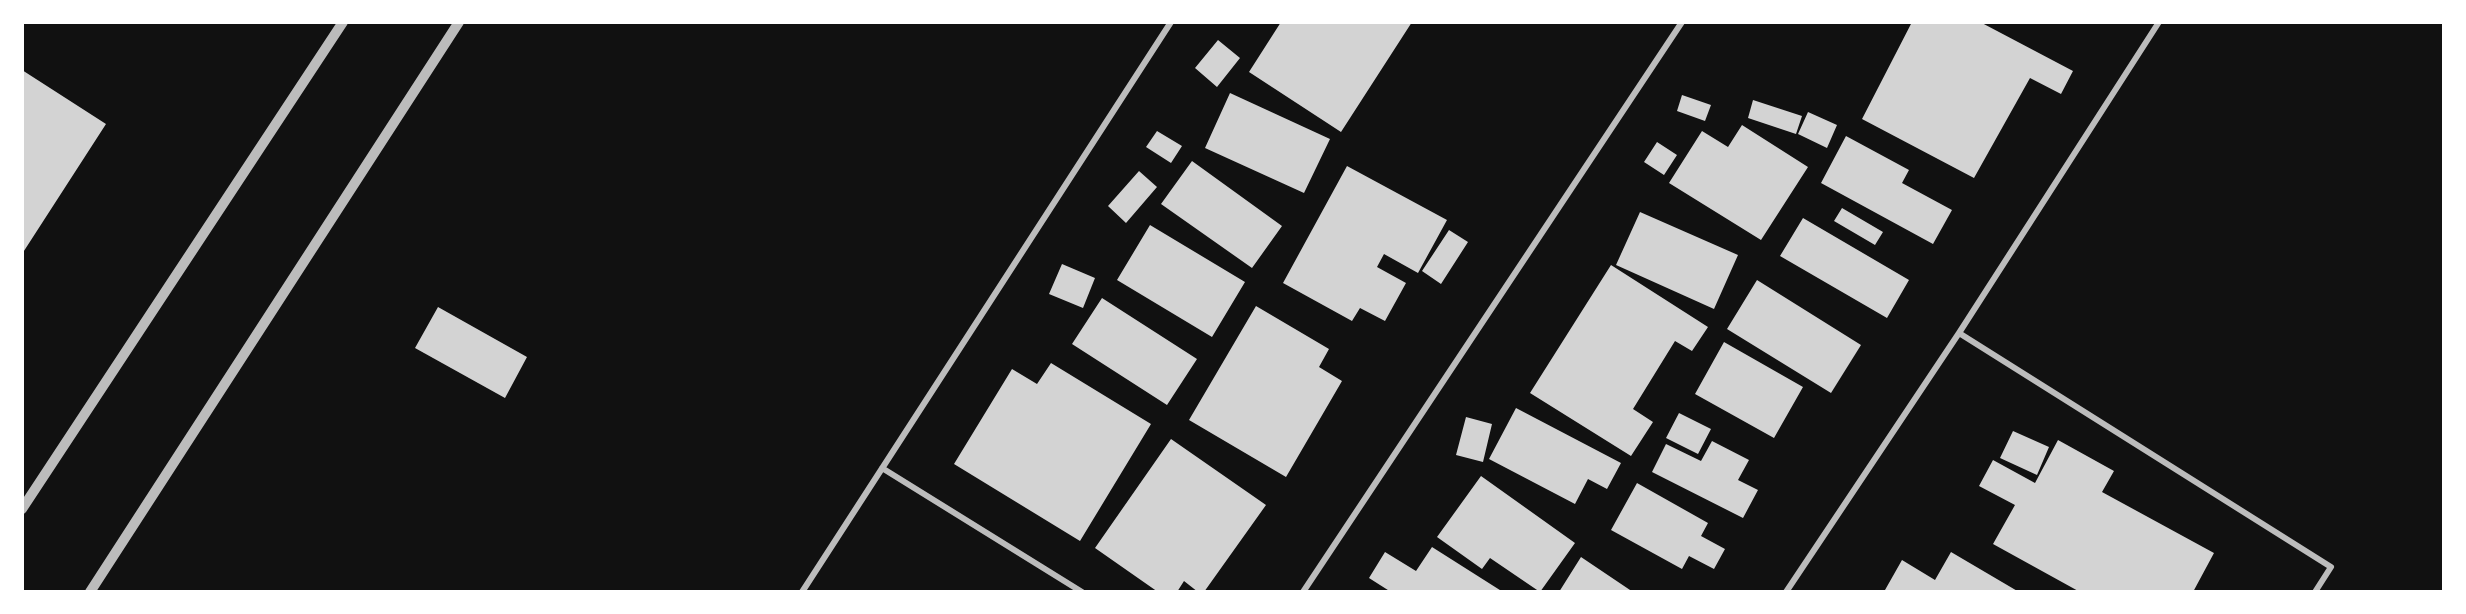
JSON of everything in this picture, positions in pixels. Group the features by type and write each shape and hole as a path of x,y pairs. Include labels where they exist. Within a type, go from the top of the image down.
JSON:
{"street":[{"path":"22,508 342,22"},
{"path":"90,591 459,22"},
{"path":"801,591 1171,22"},
{"path":"1303,591 1682,22"},
{"path":"1786,591 1959,333 2159,22"},
{"path":"1959,333 2331,567 2315,591"},
{"path":"882,468 1082,591"}],"building":[{"path":"1281,22 1412,22 1341,132 1249,72"},
{"path":"1912,22 1980,22 2073,71 2061,94 2030,78 1974,178 1862,119"},
{"path":"1218,40 1240,58 1217,87 1195,68"},
{"path":"22,70 106,124 22,254"},
{"path":"1230,93 1330,139 1304,193 1205,148"},
{"path":"1682,95 1711,105 1705,121 1677,111"},
{"path":"1753,100 1802,116 1796,134 1748,118"},
{"path":"1808,112 1837,125 1827,148 1798,134"},
{"path":"1742,125 1808,167 1761,240 1669,183 1702,131 1728,147"},
{"path":"1157,131 1182,146 1171,163 1146,147"},
{"path":"1846,136 1909,170 1902,183 1952,210 1933,244 1821,183"},
{"path":"1657,142 1677,155 1664,175 1644,162"},
{"path":"1192,161 1282,226 1252,268 1161,204"},
{"path":"1347,166 1447,220 1418,273 1384,254 1377,267 1406,283 1385,321 1360,308 1352,321 1283,283"},
{"path":"1139,171 1157,187 1126,223 1108,206"},
{"path":"1842,208 1883,232 1875,245 1834,221"},
{"path":"1640,212 1738,255 1714,309 1616,265"},
{"path":"1803,218 1909,280 1887,318 1780,256"},
{"path":"1150,225 1245,282 1212,337 1117,280"},
{"path":"1449,230 1468,242 1441,284 1422,271"},
{"path":"1062,264 1095,278 1083,308 1049,294"},
{"path":"1611,265 1708,327 1692,351 1675,341 1633,409 1653,422 1631,456 1530,393"},
{"path":"1757,280 1861,345 1831,393 1727,329"},
{"path":"1102,298 1197,359 1167,405 1072,344"},
{"path":"1256,306 1329,349 1319,367 1342,381 1286,477 1189,420"},
{"path":"438,307 527,357 505,398 415,348"},
{"path":"1724,342 1803,387 1774,438 1695,394"},
{"path":"1051,363 1151,424 1080,541 954,464 1012,369 1037,384"},
{"path":"1516,408 1621,463 1607,489 1588,479 1575,504 1489,459"},
{"path":"1679,413 1711,429 1698,454 1666,438"},
{"path":"1466,417 1492,424 1483,462 1456,455"},
{"path":"2013,431 2049,447 2037,475 2000,458"},
{"path":"1171,439 1266,505 1204,592 1198,592 1184,581 1177,592 1158,592 1095,548"},
{"path":"2058,440 2114,471 2102,492 2214,553 2193,592 2080,592 1993,544 2015,505 1979,486 1993,460 2035,483"},
{"path":"1712,441 1749,460 1738,480 1758,490 1743,518 1652,472 1666,444 1701,461"},
{"path":"1481,476 1575,543 1540,592 1490,558 1482,569 1437,537"},
{"path":"1637,483 1708,523 1701,536 1725,549 1714,569 1689,556 1682,569 1611,530"},
{"path":"1432,547 1503,592 1391,592 1369,578 1385,552 1416,571"},
{"path":"1951,552 2019,592 1885,590 1902,560 1935,580"},
{"path":"1581,557 1633,592 1559,592"}]}
